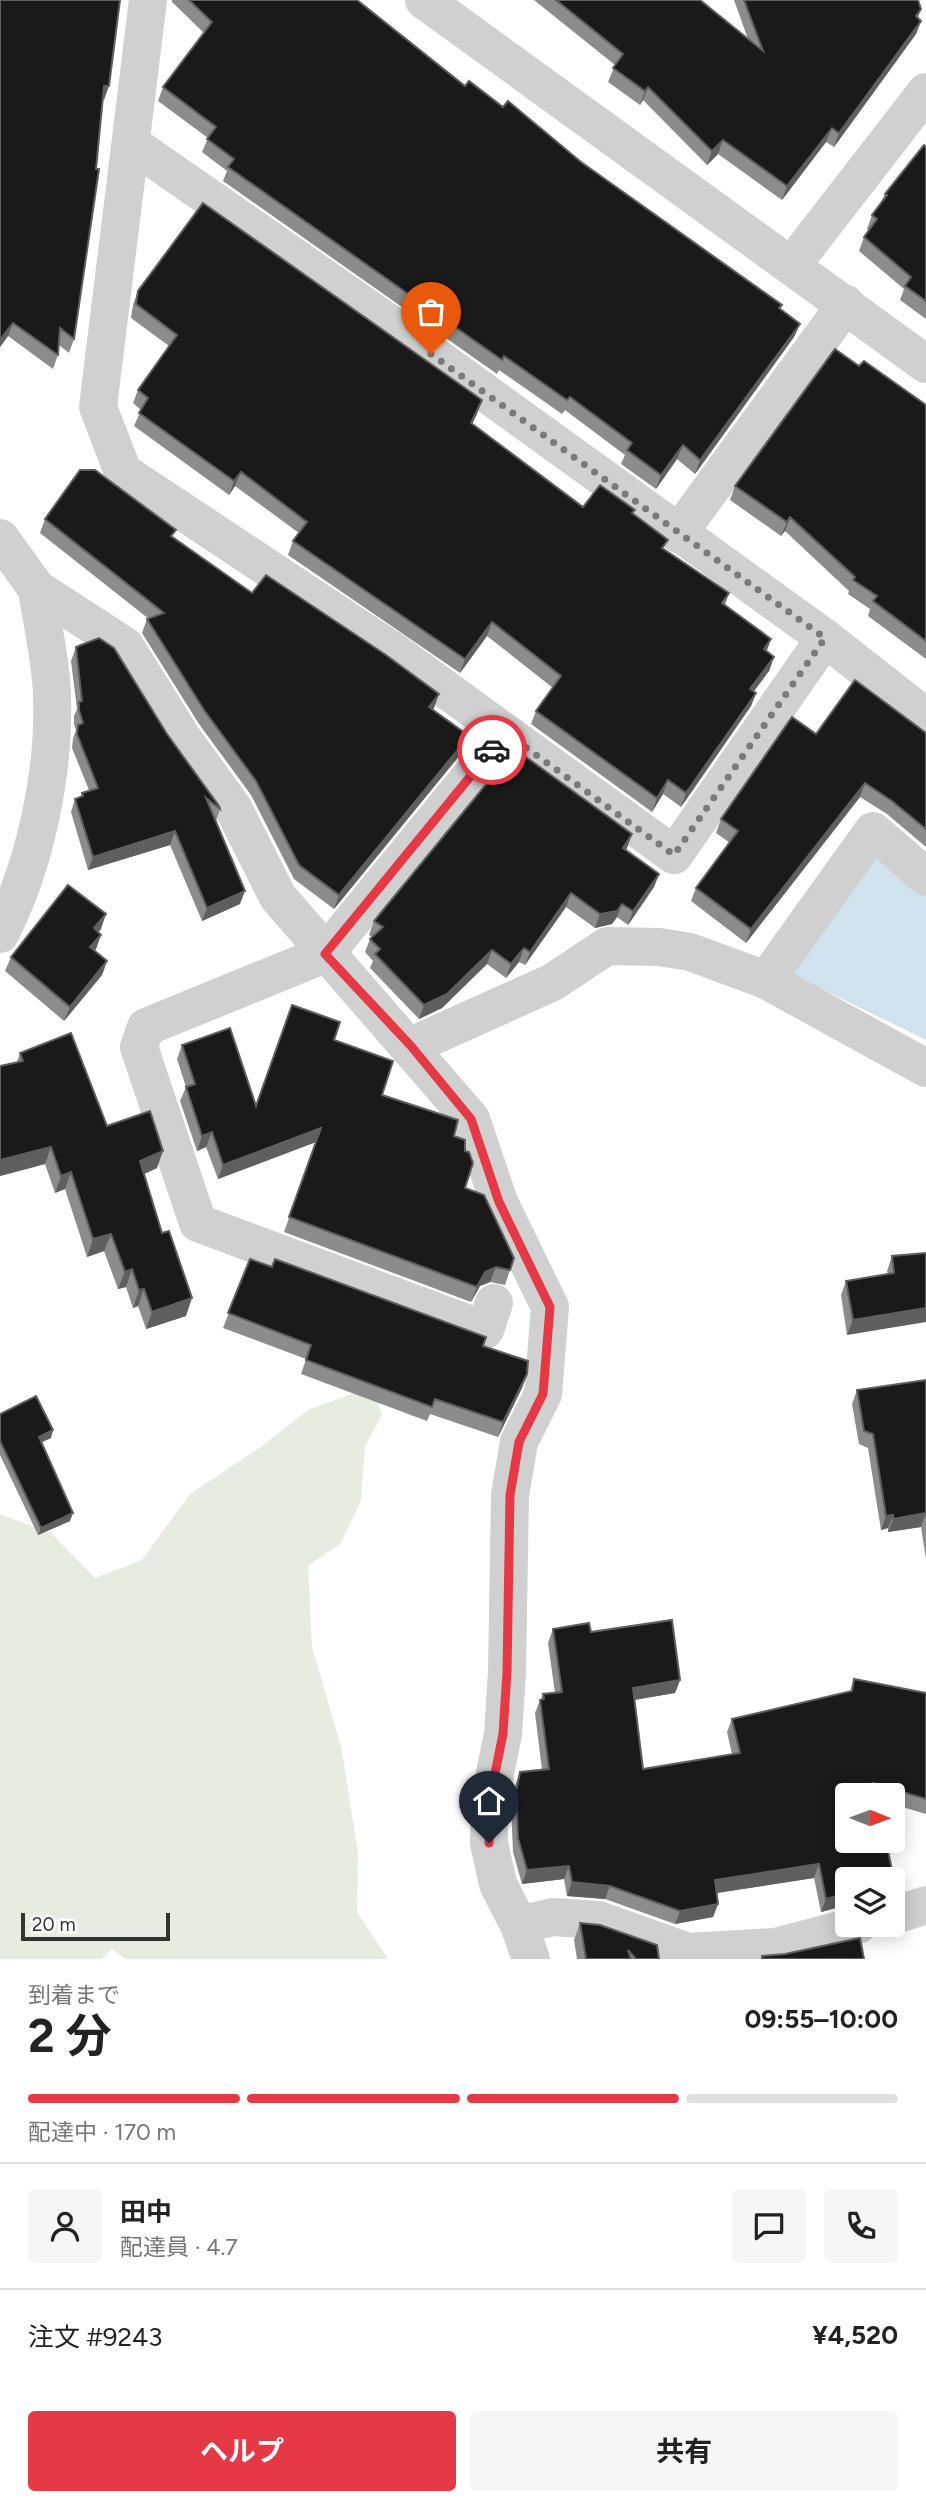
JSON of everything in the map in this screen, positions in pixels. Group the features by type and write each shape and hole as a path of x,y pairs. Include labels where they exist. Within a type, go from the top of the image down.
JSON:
{"street":[{"path":"149,0 98,408 123,472 393,651 674,855 825,638"},
{"path":"424,0 926,364"},
{"path":"792,265 926,92"},
{"path":"132,144 386,321 825,638 926,717"},
{"path":"678,534 846,304"},
{"path":"0,538 37,589 125,646 181,736 233,808 278,897 325,954 411,1046 471,1119 499,1202 550,1307 543,1394 519,1442 510,1495 507,1672 503,1734 489,1803 489,1843 498,1884 525,1942 553,1917 598,1920 688,1952 775,1947 835,1931"},
{"path":"0,934 13,909 49,785 52,695 37,589"},
{"path":"494,1303 485,1330 198,1223 139,1047 146,1027 325,954 506,733"},
{"path":"766,980 873,831 926,877"},
{"path":"411,1046 553,982 607,946 690,952 766,980 926,1068"},
{"path":"905,1912 926,1905"}],"shaded area":[{"path":"361,1391 377,1398 382,1415 365,1446 361,1501 340,1544 308,1566 312,1647 341,1746 358,1853 357,1912 388,1959 126,1959 112,1949 101,1959 0,1959 0,1514 51,1533 95,1578 142,1560 190,1494 259,1448 310,1409"}],"water":[{"path":"873,851 926,894 926,1040 785,971"}],"building":[{"path":"0,0 120,0 109,86 104,86 96,169 99,169 74,339 60,328 58,355 13,323 0,340"},
{"path":"189,0 357,0 465,86 469,81 503,107 508,101 581,162 782,305 779,308 800,324 700,460 683,445 661,475 627,450 632,443 570,397 567,400 504,356 502,360 228,167 234,159 207,139 216,127 163,87 212,22"},
{"path":"556,0 700,0 763,51 744,0 918,0 921,9 916,16 921,21 839,133 832,128 787,186 723,140 712,151 648,87 645,91 613,68 623,54"},
{"path":"924,145 926,301 905,286 911,277 864,237 877,219 872,215 887,195 885,194"},
{"path":"203,203 482,400 471,423 583,507 600,485 635,510 632,513 668,540 662,548 729,593 722,603 771,639 764,649 774,657 750,689 756,693 686,793 668,780 657,798 536,711 561,676 492,622 465,659 293,541 307,522 241,472 234,481 139,413 148,398 138,390 177,335 136,304 138,291"},
{"path":"835,349 859,366 864,361 926,405 926,641 873,601 877,596 853,580 855,577 790,517 787,522 735,486"},
{"path":"80,470 95,470 176,530 171,536 252,593 266,575 386,655 439,694 429,707 469,736 339,895 299,865 256,781 204,710 147,619 164,613 45,519"},
{"path":"99,638 114,648 167,734 219,806 220,809 206,798 245,891 207,908 175,831 93,857 75,799 83,796 82,793 98,788 77,734 78,725 83,723 79,710 79,702 82,701 76,647"},
{"path":"855,680 926,733 926,829 865,783 751,929 696,888 738,831 721,819 792,717 816,734"},
{"path":"515,749 632,834 623,848 659,874 633,911 622,904 617,911 600,914 571,893 530,952 524,948 511,964 492,950 447,994 424,1005 375,954 380,949 370,939 383,927 374,921"},
{"path":"68,885 106,914 94,928 101,935 90,947 107,961 70,1007 11,957"},
{"path":"292,1005 340,1022 334,1040 393,1061 382,1095 458,1120 454,1136 465,1140 465,1151 469,1152 473,1163 465,1188 484,1195 514,1258 510,1270 496,1267 485,1272 477,1287 289,1217 321,1128 223,1165 212,1132 202,1136 186,1087 195,1084 182,1045 230,1028 256,1106"},
{"path":"71,1033 107,1126 150,1111 163,1151 140,1161 162,1233 169,1231 192,1298 152,1312 144,1289 139,1290 132,1269 125,1272 111,1234 93,1239 71,1172 61,1176 51,1147 0,1160 0,1066 23,1061 20,1053"},
{"path":"926,1253 926,1308 853,1320 846,1281 894,1273 892,1256"},
{"path":"250,1259 272,1267 275,1259 486,1337 483,1346 528,1361 527,1374 503,1422 435,1399 432,1407 306,1360 311,1345 228,1313"},
{"path":"926,1380 926,1513 893,1519 893,1515 886,1516 873,1434 864,1431 857,1390"},
{"path":"36,1396 53,1430 39,1437 73,1513 41,1528 0,1441 0,1414"},
{"path":"672,1620 680,1680 633,1688 643,1769 740,1753 732,1719 852,1691 854,1679 926,1693 926,1799 905,1793 905,1783 835,1783 835,1853 888,1853 891,1867 835,1867 835,1896 826,1899 819,1864 715,1880 718,1904 680,1911 610,1886 572,1882 569,1866 527,1870 518,1838 516,1792 520,1772 549,1769 540,1700 544,1699 543,1694 562,1692 553,1629 589,1623 591,1632"},
{"path":"580,1923 600,1925 657,1945 659,1959 636,1959 628,1950 631,1959 586,1959"},
{"path":"860,1938 864,1959 762,1959 762,1956 785,1954"}],"way so far":[{"path":"431,354 825,638 674,855 506,733 492,750"}],"route":[{"path":"489,1843 489,1803 503,1734 507,1672 510,1495 519,1442 543,1394 550,1307 499,1202 471,1119 411,1046 325,954 492,750"}]}
